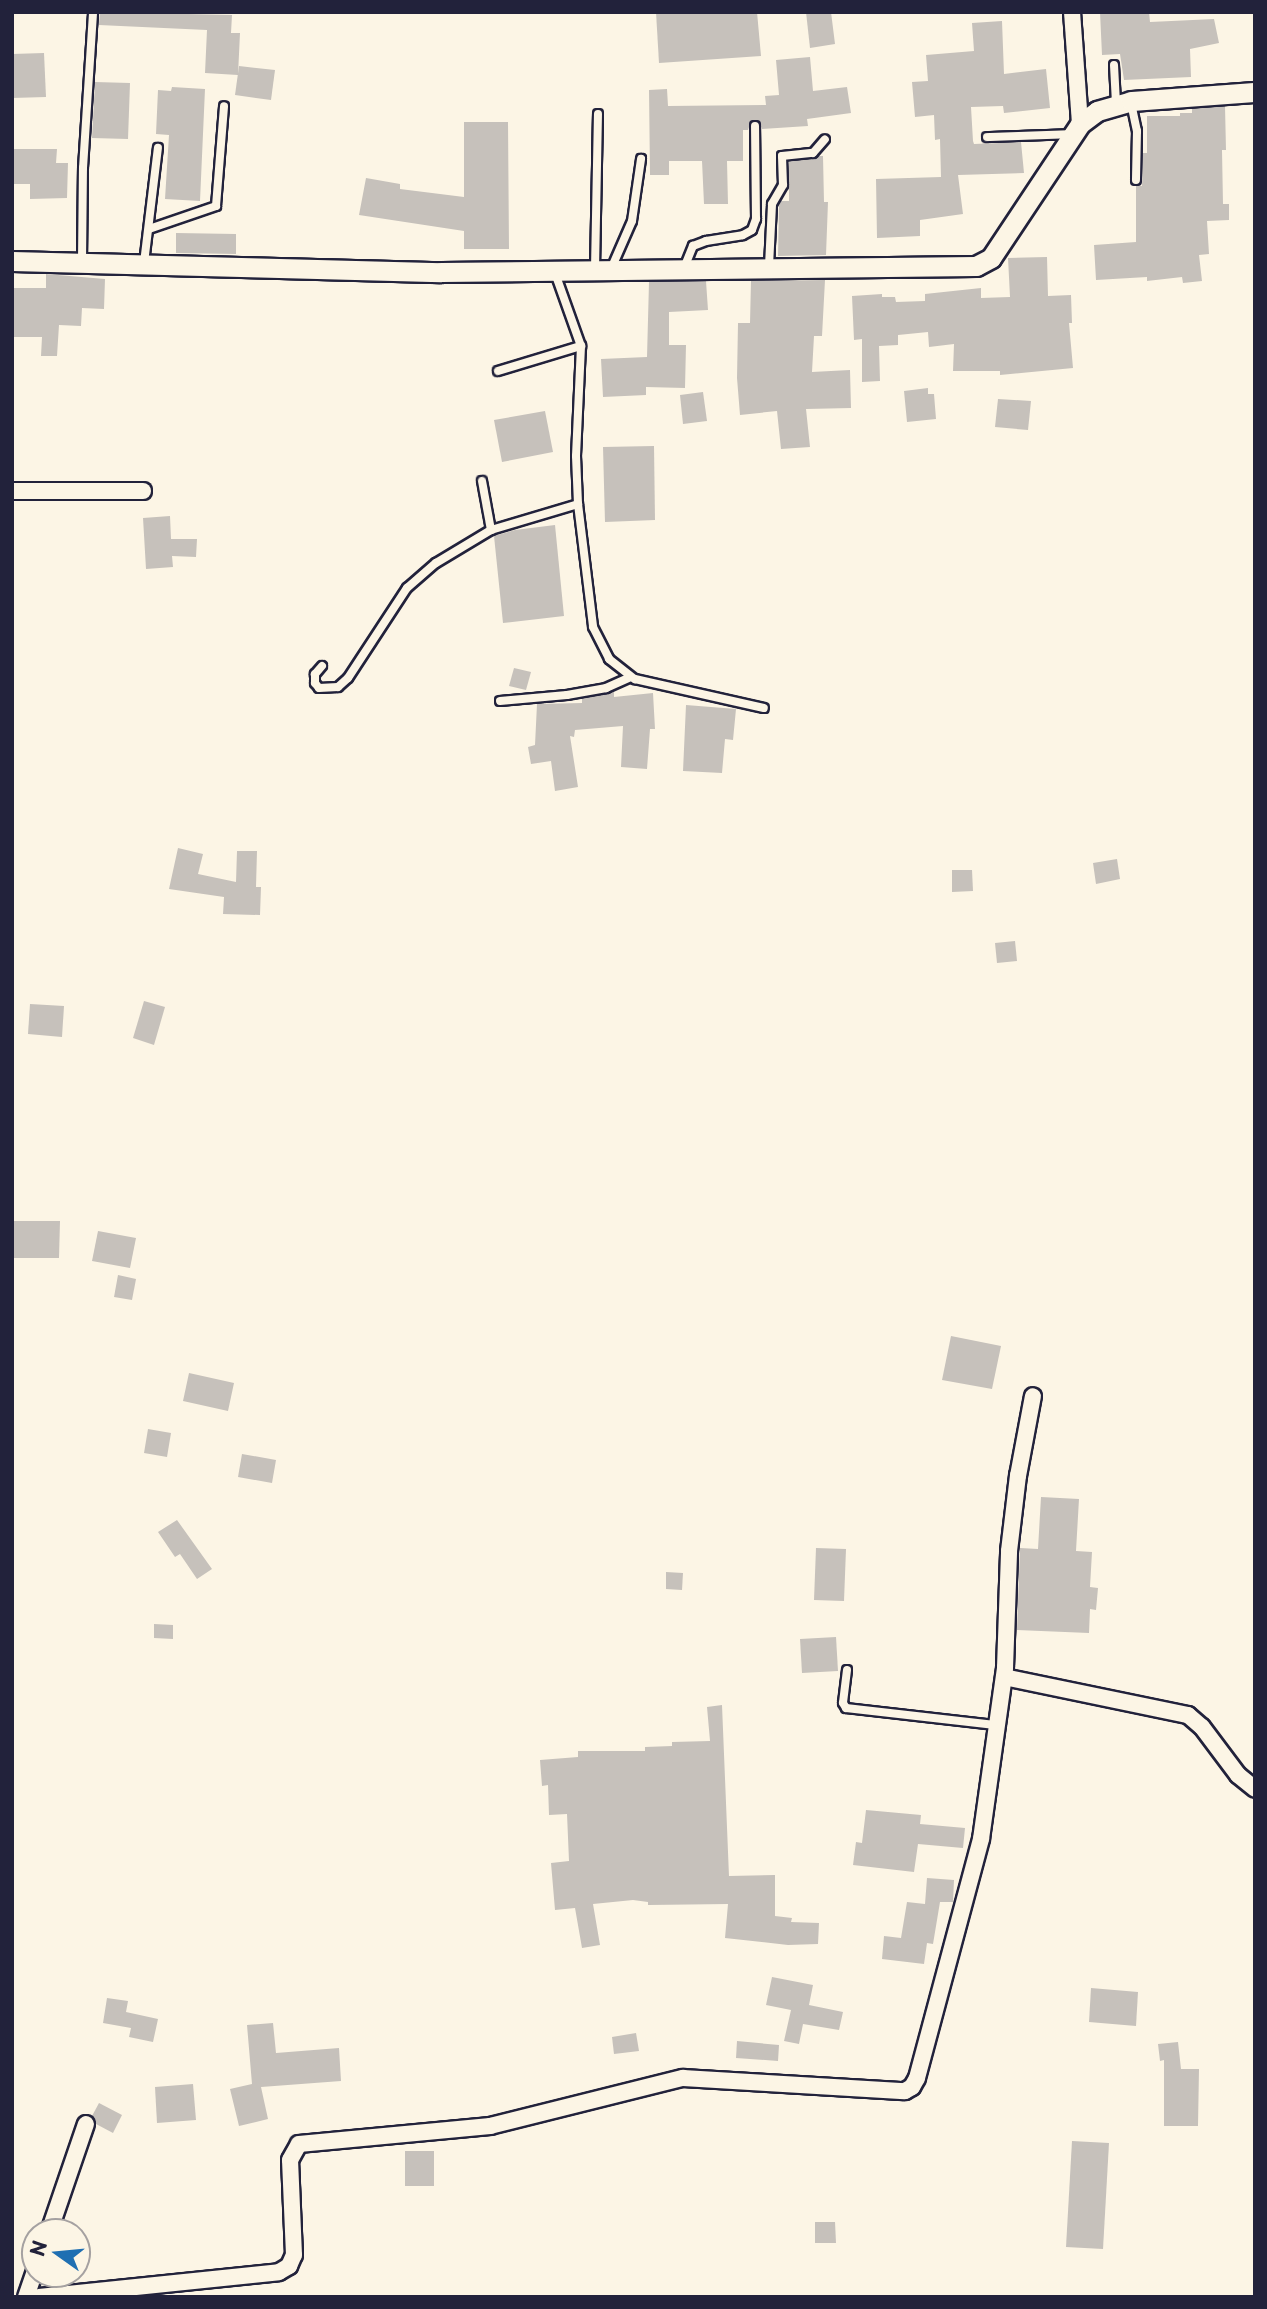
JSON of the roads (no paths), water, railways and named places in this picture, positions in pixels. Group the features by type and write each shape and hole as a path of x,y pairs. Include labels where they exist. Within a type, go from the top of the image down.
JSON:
{"street":[{"path":"1072,12 1077,129"},
{"path":"12,261 82,265 441,272 769,266 976,266 991,258 1077,129 1097,111 1124,103 1255,92"},
{"path":"12,491 143,491"},
{"path":"39,2297 279,2272 289,2266 294,2255 290,2160 299,2144 490,2126 683,2078 905,2091 912,2087 918,2078 981,1839 1003,1676 1009,1552 1018,1476 1033,1396"},
{"path":"1003,1676 1188,1715 1202,1727 1238,1775 1255,1789"},
{"path":"54,2218 86,2124"}],"lane":[{"path":"82,265 83,169 93,12"},
{"path":"1114,65 1124,103 1137,131 1136,180"},
{"path":"149,229 216,206 224,106"},
{"path":"598,114 603,269"},
{"path":"684,268 694,246 706,241 743,235 752,230 756,219 755,126"},
{"path":"987,136 1077,129"},
{"path":"769,266 772,204 783,185 782,156 813,153 825,139"},
{"path":"144,266 158,148"},
{"path":"603,269 632,221 640,159"},
{"path":"555,270 581,346 581,400 576,456 578,504 593,626 609,659 631,677 764,708"},
{"path":"498,371 581,346"},
{"path":"482,481 491,530"},
{"path":"322,666 316,674 315,682 319,688 338,687 348,678 407,588 436,564 491,530 578,504"},
{"path":"499,701 567,695 606,688 631,677"},
{"path":"847,1670 843,1703 846,1708 995,1725"}]}
